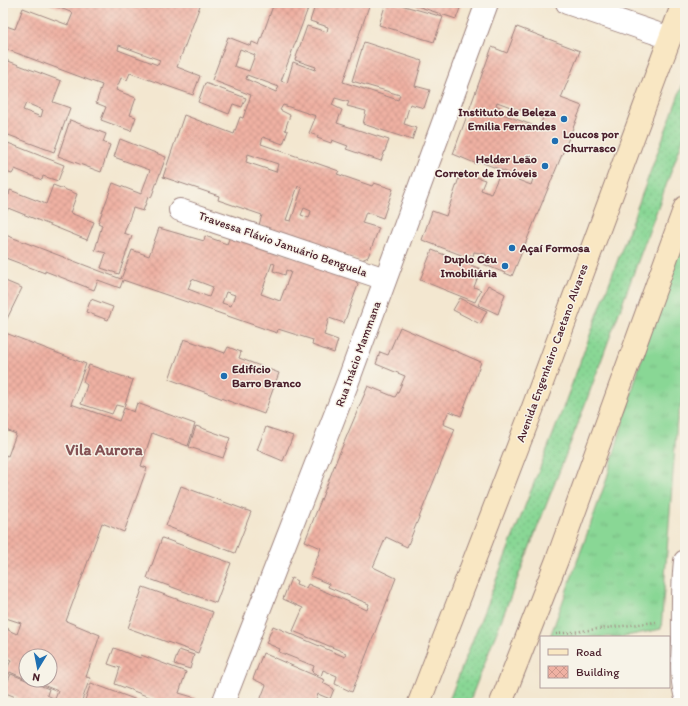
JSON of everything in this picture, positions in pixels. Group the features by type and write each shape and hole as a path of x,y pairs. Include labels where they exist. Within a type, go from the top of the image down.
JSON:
{"street":[{"name":"Rua Inácio Mammana","path":"223,703 347,384 487,3"},
{"path":"567,3 670,38"},
{"name":"Avenida Engenheiro Caetano Alvares","path":"419,703 534,402 683,3"},
{"path":"501,703 557,560 685,207"},
{"name":"Travessa Flávio Januário Benguela","path":"180,210 385,279"},
{"path":"685,560 683,581 682,684 685,694"}],"path":[{"path":"543,636 683,619"},
{"path":"527,638 540,636"}],"green space":[{"path":"685,78 685,134 577,426 469,703 448,703 559,419"},
{"path":"685,209 685,390 677,420 661,629 626,636 550,636 606,481"}],"building":[{"path":"47,3 201,3 177,67 200,76 193,95 130,73 127,80 121,78 116,90 136,98 130,115 136,117 131,131 101,120 106,107 96,103 102,85 3,48 3,25 15,29 23,8 68,25 73,13","holes":["119,45 160,60 158,65 118,50"]},
{"path":"274,3 310,3 281,81 287,83 293,62 315,70 316,67 295,60 307,26 327,32 328,27 310,21 316,3 370,3 343,82 398,100 400,95 352,81 364,42 422,61 415,86 430,90 424,108 410,104 404,124 416,128 412,140 363,124 366,111 347,106 349,102 335,98 332,105 342,110 337,123 389,140 381,161 346,149 348,146 332,140 331,143 317,138 318,136 309,133 316,116 283,105 280,110 290,115 285,130 288,131 283,144 263,137 261,144 339,171 337,174 372,186 374,183 393,189 383,218 366,212 362,223 379,228 368,257 360,261 259,225 262,215 218,200 219,196 163,177 184,115 234,134 240,117 243,118 251,95 212,80 228,37 251,46 252,42 259,45","holes":["240,49 255,55 249,71 234,66","247,75 279,87 276,92 246,79","248,154 278,164 276,172 246,162","298,186 302,188 291,221 286,220","304,208 311,211 309,218 301,215"]},
{"path":"386,3 394,3 443,17 434,42 379,25"},
{"path":"408,3 462,3 456,19"},
{"path":"517,27 580,51 561,98 582,106 512,276 483,264 486,254 474,252 473,256 470,255 469,258 422,240 432,211 446,216 461,172 485,180 481,190 491,194 500,173 531,185 533,179 526,177 525,179 478,161 477,164 453,154 492,47 507,53","holes":["497,102 543,119 540,123 551,127 548,131 497,112 500,107 496,105"]},
{"path":"3,59 61,81 53,102 70,108 54,152 3,133","holes":["26,103 43,110 41,117 23,110"]},
{"path":"205,83 246,98 242,107 233,104 229,114 198,102"},
{"path":"70,120 106,134 103,142 110,145 101,172 58,156"},
{"path":"120,139 166,157 151,198 148,197 143,211 133,208 124,233 132,236 119,274 101,268 106,253 95,250 102,225 98,223 113,183 141,194 150,170 114,157"},
{"path":"3,143 8,145 8,143 64,165 58,181 43,176 42,180 15,169 12,174 3,171"},
{"path":"53,185 77,194 70,213 94,222 87,240 8,208 3,220 3,193 9,195 10,190 46,204"},
{"path":"159,228 204,241 205,236 227,244 231,234 354,278 358,285 344,323 329,318 324,335 338,340 334,353 312,345 313,340 278,329 277,333 123,280 120,288 98,280 94,290 45,271 45,273 3,257 3,234 121,279 132,250 149,256","holes":["272,263 275,264 273,271 285,275 286,270 291,272 280,301 261,294","192,279 213,287 209,297 188,289","226,292 235,295 231,306 222,303"]},
{"path":"432,250 481,269 474,287 481,290 475,302 420,280"},
{"path":"3,280 22,288 5,323 3,322"},
{"path":"488,285 505,294 498,314 478,305"},
{"path":"460,298 487,311 480,324 453,310"},
{"path":"91,299 113,307 108,320 86,312"},
{"path":"400,327 481,362 461,416 449,411 443,424 455,429 407,547 386,537 373,567 396,578 352,692 335,684 337,676 323,670 321,676 312,672 314,666 279,652 280,649 266,643 273,626 345,657 346,653 293,631 303,608 283,599 291,578 297,581 296,584 306,588 308,584 367,610 369,604 328,587 329,584 310,576 321,548 305,541 337,459 368,386 395,397 398,392 405,376 376,364 380,352 388,355"},
{"path":"3,332 86,364 71,404 119,421 124,408 134,412 137,403 195,424 188,446 152,433 141,466 147,468 124,532 102,523 66,621 100,635 86,677 90,678 81,703 31,703 3,692 11,674 18,677 18,688 46,688 49,689 47,695 55,699 58,691 50,688 58,688 58,648 18,648 18,676 10,672 3,687 3,665 8,667 11,660 3,656 3,627 17,634 21,623 3,617 3,463 6,455 8,456 16,434 3,429"},
{"name":"Edifício Barro Branco","path":"184,339 225,353 228,347 241,352 239,358 279,373 264,414 169,379"},
{"path":"89,365 133,380 124,407 116,405 112,414 81,404 87,385 83,382"},
{"path":"196,426 230,438 223,458 189,447"},
{"path":"266,427 293,436 283,461 257,450"},
{"path":"181,486 251,512 235,553 166,526"},
{"path":"162,538 231,563 216,603 147,578"},
{"path":"143,587 213,612 198,653 128,628"},
{"path":"114,648 140,658 141,655 186,672 179,693 196,698 194,703 165,703 115,684 120,668 108,664"},
{"path":"179,650 194,655 190,669 174,664"},
{"path":"263,653 325,680 323,683 334,689 330,699 318,694 315,703 259,703 266,685 253,679"},
{"path":"91,683 145,703 84,703"}],"place":[{"name":"Instituto de Beleza Emilia Fernandes","path":"564,119"},
{"name":"Loucos por Churrasco","path":"555,141"},
{"name":"Helder Leão Corretor de Imóveis","path":"545,166"},
{"name":"Açaí Formosa","path":"512,248"},
{"name":"Duplo Céu Imobiliária","path":"505,266"},
{"name":"Edifício Barro Branco","path":"224,376"}],"district":[{"name":"Vila Aurora","path":"104,449"}]}
